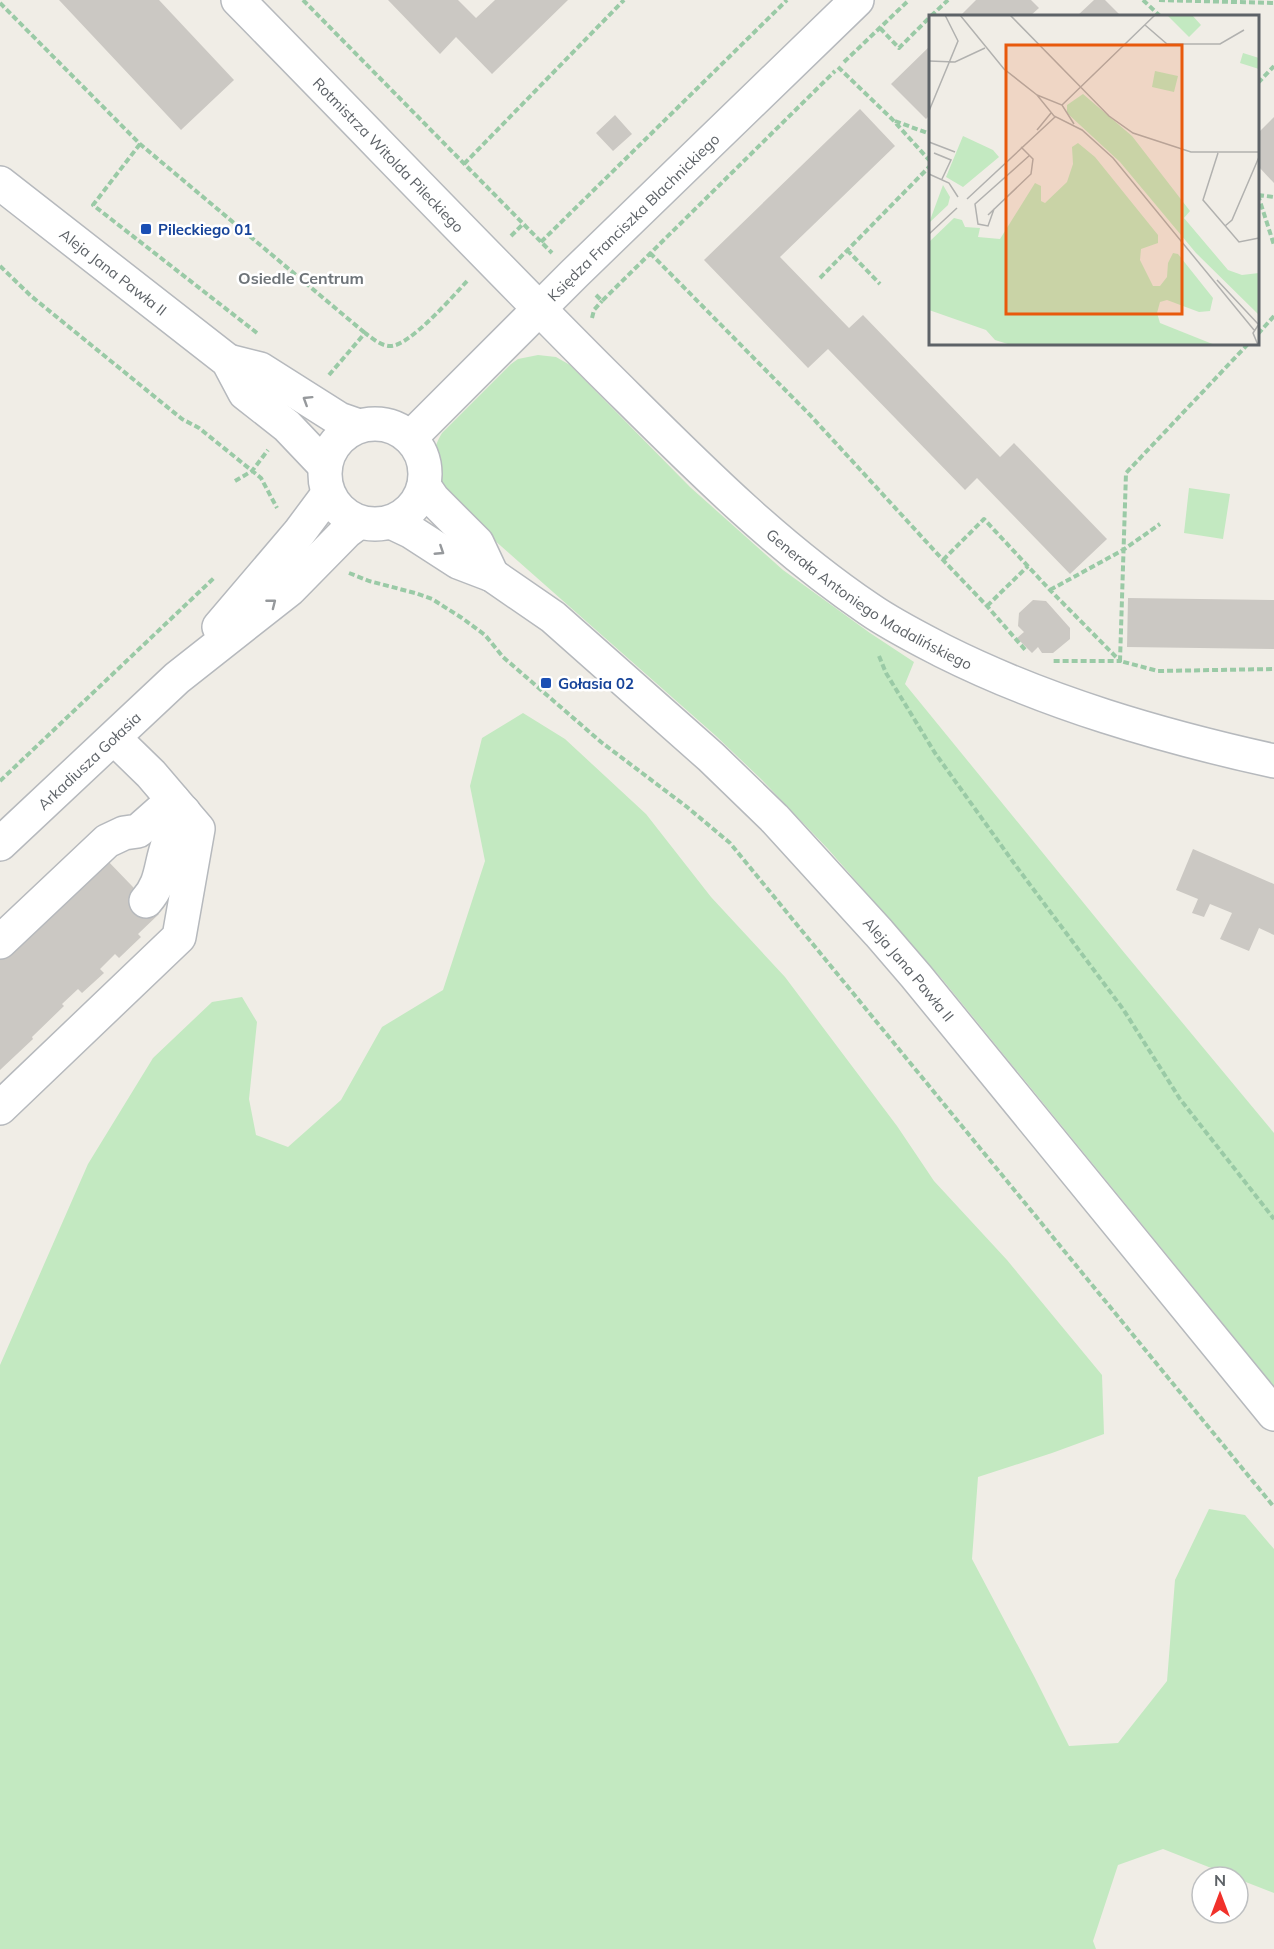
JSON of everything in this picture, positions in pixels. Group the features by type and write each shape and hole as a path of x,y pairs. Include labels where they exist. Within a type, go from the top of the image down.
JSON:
{"street":[{"name":"Rotmistrza Witolda Pileckiego","path":"238,0 540,310"},
{"name":"Księdza Franciszka Blachnickiego","path":"410,438 857,0"},
{"name":"Aleja Jana Pawła II","path":"0,183 228,361 260,369 339,419 359,426"},
{"name":"Generała Antoniego Madalińskiego","path":"540,310 750,517 792,552 870,610 971,665 1030,690 1143,728 1214,748 1274,761"},
{"name":"Aleja Jana Pawła II","path":"228,361 245,393 287,426 326,480"},
{"path":"377,424 395,428 410,438 420,452 425,469 424,486 420,498 412,509 402,517 375,522 341,511 326,480 329,453 336,441 346,432 359,426 377,424"},
{"name":"Arkadiusza Gołasia","path":"177,678 299,532 326,480"},
{"name":"Aleja Jana Pawła II","path":"424,486 433,499 477,543 492,574"},
{"name":"Aleja Jana Pawła II","path":"375,522 410,531 458,562 492,574 553,616 694,742 774,818 916,976 1274,1414"},
{"name":"Arkadiusza Gołasia","path":"0,844 177,678 290,590 347,531 375,522"},
{"path":"0,1108 180,937 198,829 151,774 114,738"},
{"path":"146,901 154,892 161,876 179,806"},
{"path":"0,942 107,841 124,833 138,831 179,806"}],"path":[{"path":"0,3 140,144 365,333 384,345 399,345 419,330 523,224 303,0"},
{"path":"541,242 787,0"},
{"path":"933,15 948,0"},
{"path":"1143,0 1159,15"},
{"path":"1159,0 1274,3"},
{"path":"464,164 622,1"},
{"path":"880,28 899,48 929,19"},
{"path":"1259,81 1274,66"},
{"path":"838,67 892,119 929,160"},
{"path":"892,119 929,134"},
{"path":"140,144 93,204 258,334"},
{"path":"820,278 929,167"},
{"path":"1259,195 1274,197"},
{"path":"1259,201 1274,245"},
{"path":"848,250 880,284"},
{"path":"650,254 810,414 987,606 1030,656"},
{"path":"0,266 31,296 182,419 199,428 261,478 279,510"},
{"path":"591,321 594,310 602,301"},
{"path":"1259,332 1274,316"},
{"path":"328,376 365,333"},
{"path":"1120,661 1126,473 1247,345"},
{"path":"235,481 252,471"},
{"path":"943,560 984,519 1120,661"},
{"path":"1050,590 1124,550 1160,524"},
{"path":"987,606 1028,566"},
{"path":"344,569 369,581 432,599 485,635 503,657 601,742 687,807 730,843 1274,1507"},
{"path":"0,781 217,575"},
{"path":"870,610 870,633 886,673 935,753 1123,1009 1180,1099 1274,1219"},
{"path":"1045,663 1120,661 1158,671 1274,669"}],"green space":[{"path":"538,355 556,357 570,365 690,487 783,570 914,662 905,684 1274,1133 1274,1386 942,979 828,849 716,736 442,494 434,471 433,456 442,433 511,364 518,359"},
{"path":"1189,488 1230,494 1223,539 1184,533"},
{"path":"523,713 565,739 646,814 711,897 785,977 897,1126 934,1181 1007,1260 1102,1375 1104,1434 978,1477 972,1559 1069,1746 1118,1743 1167,1681 1175,1580 1209,1509 1245,1515 1274,1549 1274,1893 1250,1884 1250,1865 1204,1865 1163,1849 1118,1865 1093,1941 1096,1949 0,1949 0,1365 88,1164 153,1058 212,1002 242,997 257,1022 249,1099 256,1135 288,1147 341,1100 382,1027 443,990 485,861 470,786 482,738"}],"building":[{"path":"59,0 159,0 234,80 181,130"},
{"path":"388,0 458,0 476,18 495,0 568,0 492,74 456,37 440,54"},
{"path":"976,0 1031,0 1039,8 1031,15 961,15"},
{"path":"1094,0 1105,0 1120,15 1078,15"},
{"path":"929,47 929,116 926,119 891,84"},
{"path":"860,109 895,146 780,257 849,328 863,315 1000,457 1014,443 1107,539 1070,574 977,478 965,490 828,349 808,368 704,260"},
{"path":"615,115 632,134 613,151 596,133"},
{"path":"1274,117 1274,183 1259,167 1259,132"},
{"path":"1128,598 1274,600 1274,649 1127,647"},
{"path":"1033,600 1046,601 1070,628 1070,639 1053,653 1042,653 1038,647 1032,653 1017,638 1024,632 1018,626 1019,613"},
{"path":"1193,849 1274,884 1274,935 1259,928 1249,951 1220,939 1232,913 1210,904 1204,917 1192,913 1198,899 1176,890"},
{"path":"105,858 159,914 138,934 141,937 119,958 115,954 100,969 104,973 82,993 78,989 32,1037 33,1039 0,1070 0,957"}],"place":[{"name":"Pileckiego 01","path":"146,229"},
{"name":"Gołasia 02","path":"546,683"}],"district":[{"name":"Osiedle Centrum","path":"301,278"}]}
